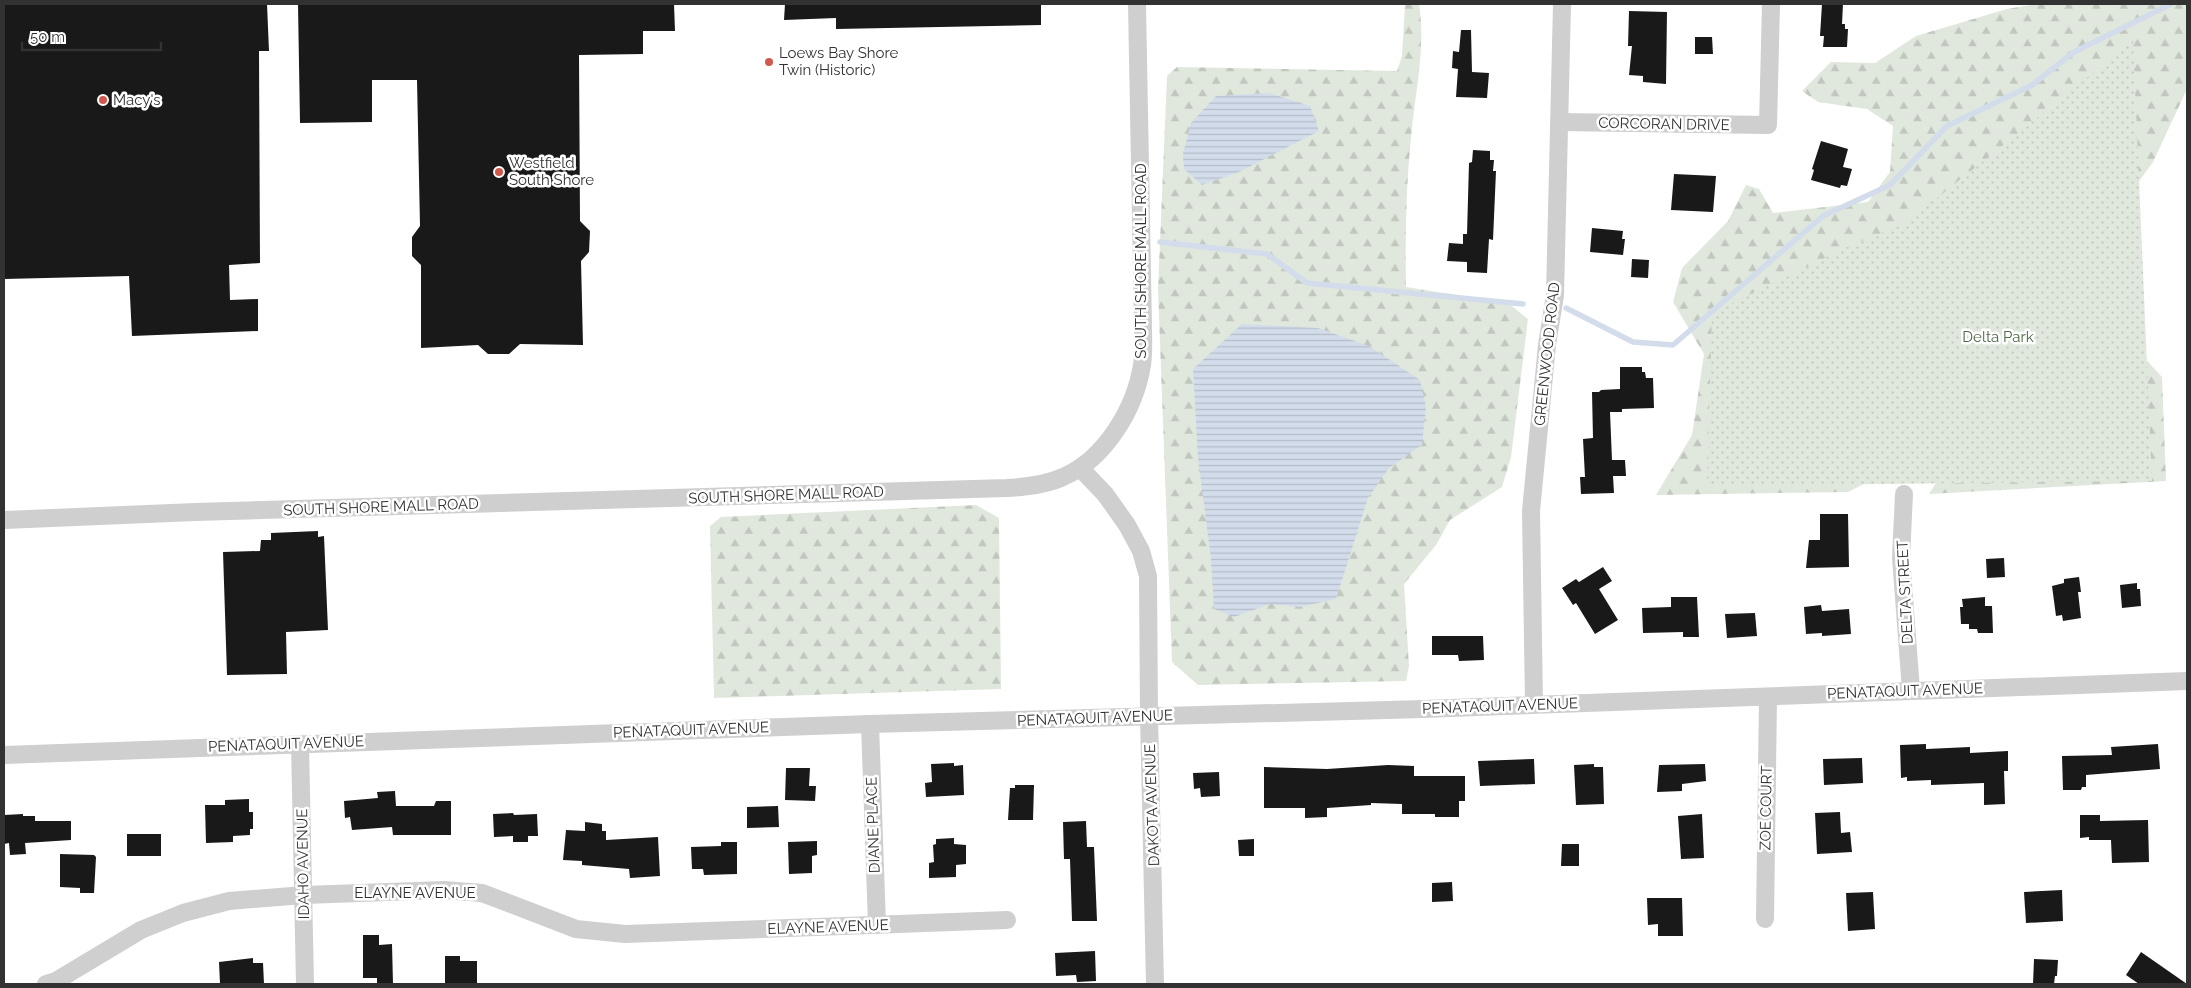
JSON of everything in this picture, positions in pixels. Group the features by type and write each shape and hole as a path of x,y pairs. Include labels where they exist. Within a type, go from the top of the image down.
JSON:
{"street":[{"name":"SOUTH SHORE MALL ROAD","path":"4,520 195,512 1012,488 1061,478 1080,468 1101,449 1122,420 1134,395 1142,364 1143,327 1136,4"},
{"name":"GREENWOOD ROAD","path":"1534,704 1531,511 1547,345 1555,296 1562,4"},
{"name":"CORCORAN DRIVE","path":"1560,122 1768,126 1771,4"},
{"name":"DAKOTA AVENUE","path":"1080,468 1116,509 1136,540 1146,564 1149,586 1149,716 1156,984"},
{"name":"DELTA STREET","path":"1904,494 1901,558 1911,690"},
{"name":"PENATAQUIT AVENUE","path":"4,756 870,724 1413,709 2187,681"},
{"name":"ZOE COURT","path":"1765,919 1768,697"},
{"name":"DIANE PLACE","path":"870,724 877,926"},
{"name":"IDAHO AVENUE","path":"300,744 305,984"},
{"name":"ELAYNE AVENUE","path":"46,984 56,981 141,930 183,913 229,901 304,895 444,890 482,893 576,929 625,934 1007,920"}],"green space":[{"path":"1405,4 1419,4 1421,20 1421,54 1408,174 1406,287 1508,303 1528,319 1511,457 1502,487 1450,520 1436,545 1404,584 1409,666 1406,681 1198,685 1172,662 1158,289 1167,76 1177,67 1397,71 1402,56"},
{"name":"Delta Park","path":"2037,4 2187,4 2187,89 2153,162 2112,218 2104,314 2162,377 2166,481 1929,494 1954,455 1897,467 1848,492 1656,495 1692,435 1704,354 1673,302 1682,268 1728,221 1746,185 1759,189 1773,213 1868,202 1890,172 1893,126 1867,109 1818,102 1802,91 1831,62 1875,63 1916,36 2007,9"},
{"name":"Delta Park","path":"2133,41 2152,481 1707,486 1712,313 1847,247 1906,223"},
{"path":"976,505 999,518 1001,689 714,698 710,526 721,517"}],"water":[{"path":"1269,93 1310,106 1319,131 1239,172 1202,185 1184,169 1183,154 1191,123 1216,96"},
{"path":"1242,324 1318,328 1369,346 1420,380 1426,407 1422,445 1389,468 1368,498 1336,599 1300,607 1270,604 1234,617 1214,609 1211,559 1198,458 1193,369"}],"building":[{"path":"4,4 267,4 269,51 259,51 260,263 229,265 230,300 258,299 258,331 132,336 129,276 4,279"},
{"name":"Westfield South Shore","path":"298,4 674,4 675,31 643,31 643,54 579,55 580,221 590,231 589,252 581,261 583,345 520,344 509,354 488,354 478,345 421,348 421,265 412,256 412,237 420,226 417,80 372,80 372,122 300,123"},
{"path":"785,4 1041,4 1041,25 836,29 836,18 784,20"},
{"path":"1822,4 1843,4 1842,24 1845,24 1845,29 1848,29 1847,47 1823,47 1824,36 1820,36"},
{"path":"1629,11 1667,12 1666,84 1643,82 1643,76 1629,75 1632,46 1628,46"},
{"path":"1461,30 1471,30 1472,72 1489,73 1487,98 1456,97 1458,69 1452,68 1453,51 1459,52"},
{"path":"1695,37 1712,37 1713,54 1695,54"},
{"path":"1821,141 1848,149 1843,167 1852,169 1847,186 1841,185 1840,188 1811,180 1814,170 1812,169"},
{"path":"1473,150 1490,151 1490,160 1494,160 1493,171 1496,171 1493,240 1489,239 1487,273 1467,272 1467,262 1447,261 1449,243 1463,244 1463,234 1467,234 1469,163 1472,162"},
{"path":"1674,174 1716,176 1713,212 1671,210"},
{"path":"1592,228 1623,231 1622,239 1625,239 1623,255 1590,252"},
{"path":"1632,259 1649,260 1648,278 1631,277"},
{"path":"1620,367 1642,367 1642,372 1645,372 1646,378 1653,378 1654,408 1622,409 1622,412 1610,412 1612,460 1625,460 1626,476 1613,476 1614,493 1581,494 1580,477 1585,477 1583,439 1593,438 1592,392 1620,389"},
{"path":"1820,514 1848,514 1849,567 1806,568 1809,540 1820,540"},
{"path":"318,531 318,537 324,536 328,630 286,632 287,674 227,675 223,552 260,551 261,540 271,540 271,533"},
{"path":"2004,558 2005,577 1987,578 1986,559"},
{"path":"1603,567 1612,581 1599,589 1618,620 1595,634 1576,603 1573,605 1562,588 1576,579 1579,582"},
{"path":"2079,577 2081,592 2078,592 2081,618 2063,621 2062,615 2056,616 2052,586 2064,583 2064,579"},
{"path":"2137,583 2137,589 2140,589 2141,606 2122,608 2120,585"},
{"path":"1671,597 1697,597 1699,637 1683,637 1683,632 1643,633 1642,608 1671,607"},
{"path":"1985,597 1985,606 1992,606 1993,633 1978,633 1977,629 1969,629 1969,624 1961,624 1960,607 1963,607 1962,599"},
{"path":"1821,605 1822,611 1849,609 1851,634 1822,636 1822,633 1806,634 1804,607"},
{"path":"1755,613 1757,636 1727,638 1725,614"},
{"path":"1432,636 1483,636 1484,660 1459,661 1458,655 1432,655"},
{"path":"1926,744 1926,749 1970,747 1970,753 2008,751 2008,771 2004,771 2005,804 1984,805 1984,783 1931,785 1931,780 1907,781 1907,777 1901,778 1900,745"},
{"path":"2158,744 2160,769 2086,775 2086,787 2082,787 2081,790 2063,790 2062,756 2112,755 2111,747"},
{"path":"1862,758 1863,783 1824,785 1823,759"},
{"path":"1534,759 1535,784 1480,786 1478,761"},
{"path":"954,763 954,766 963,765 964,795 926,797 925,783 932,782 931,764"},
{"path":"1594,764 1594,767 1603,767 1604,804 1576,805 1574,765"},
{"path":"1705,764 1706,781 1682,784 1682,791 1657,792 1659,765"},
{"path":"1388,765 1414,766 1414,776 1465,776 1465,801 1459,801 1459,817 1435,817 1435,814 1402,814 1402,804 1371,803 1371,805 1327,808 1327,817 1305,818 1305,808 1264,808 1264,767 1327,769"},
{"path":"786,768 810,768 809,786 816,786 815,801 785,800"},
{"path":"1219,772 1220,796 1201,797 1200,788 1194,789 1193,773"},
{"path":"1015,785 1034,785 1033,820 1008,820 1010,788 1015,788"},
{"path":"395,791 396,806 434,806 436,801 451,801 451,835 393,835 392,827 352,830 350,817 345,818 344,801 378,798 377,792"},
{"path":"249,799 249,812 253,812 253,829 250,829 250,835 233,836 233,842 206,843 205,805 225,805 225,800"},
{"path":"778,806 779,827 747,828 747,807"},
{"path":"1840,812 1841,833 1850,832 1852,852 1817,854 1815,813"},
{"path":"513,813 514,815 537,814 538,836 528,836 528,842 513,842 513,836 494,837 493,814"},
{"path":"23,814 23,816 35,816 35,821 71,821 71,840 25,843 26,854 10,855 9,843 4,844 4,815"},
{"path":"1702,814 1704,858 1681,859 1678,816"},
{"path":"2080,815 2100,815 2100,821 2148,820 2149,862 2112,863 2111,840 2089,840 2089,837 2080,838"},
{"path":"1086,821 1087,847 1094,847 1097,921 1072,921 1070,859 1064,859 1063,822"},
{"path":"585,822 602,824 602,831 606,831 606,840 658,837 660,876 630,878 629,869 582,865 582,861 563,860 566,830 585,831"},
{"path":"127,834 161,834 161,856 127,856"},
{"path":"954,838 954,844 966,845 966,864 956,865 956,877 929,878 929,863 934,862 933,845 936,844 936,839"},
{"path":"1254,839 1254,856 1239,856 1238,840"},
{"path":"817,841 817,855 812,856 812,873 789,874 788,842"},
{"path":"721,842 737,842 737,874 704,875 703,869 692,869 691,847 721,846"},
{"path":"1562,844 1579,844 1579,866 1561,866"},
{"path":"60,854 94,855 96,857 94,893 80,893 80,888 60,887"},
{"path":"1452,882 1453,901 1432,902 1432,883"},
{"path":"2062,890 2063,921 2026,923 2024,892"},
{"path":"1873,892 1875,929 1848,931 1846,893"},
{"path":"1647,898 1682,898 1683,936 1658,936 1658,924 1648,925"},
{"path":"363,935 379,935 379,945 392,944 393,984 377,984 377,978 363,978"},
{"path":"1095,951 1096,981 1077,982 1076,975 1056,976 1055,953"},
{"path":"2141,952 2187,984 2139,984 2126,975"},
{"path":"445,956 460,956 460,961 477,961 477,984 445,983"},
{"path":"253,958 253,963 263,963 264,984 220,984 219,962"},
{"path":"2034,959 2058,960 2057,976 2055,976 2054,984 2033,984"}],"waterway":[{"path":"1566,308 1633,342 1673,345 1823,216 1890,185 1947,126 2032,85 2074,52 2171,4"},
{"path":"1160,242 1267,254 1307,283 1523,304"}],"place":[{"name":"Loews Bay Shore Twin (Historic)","path":"769,62"},
{"name":"Macy's","path":"103,100"},
{"name":"Westfield South Shore","path":"499,172"}]}
